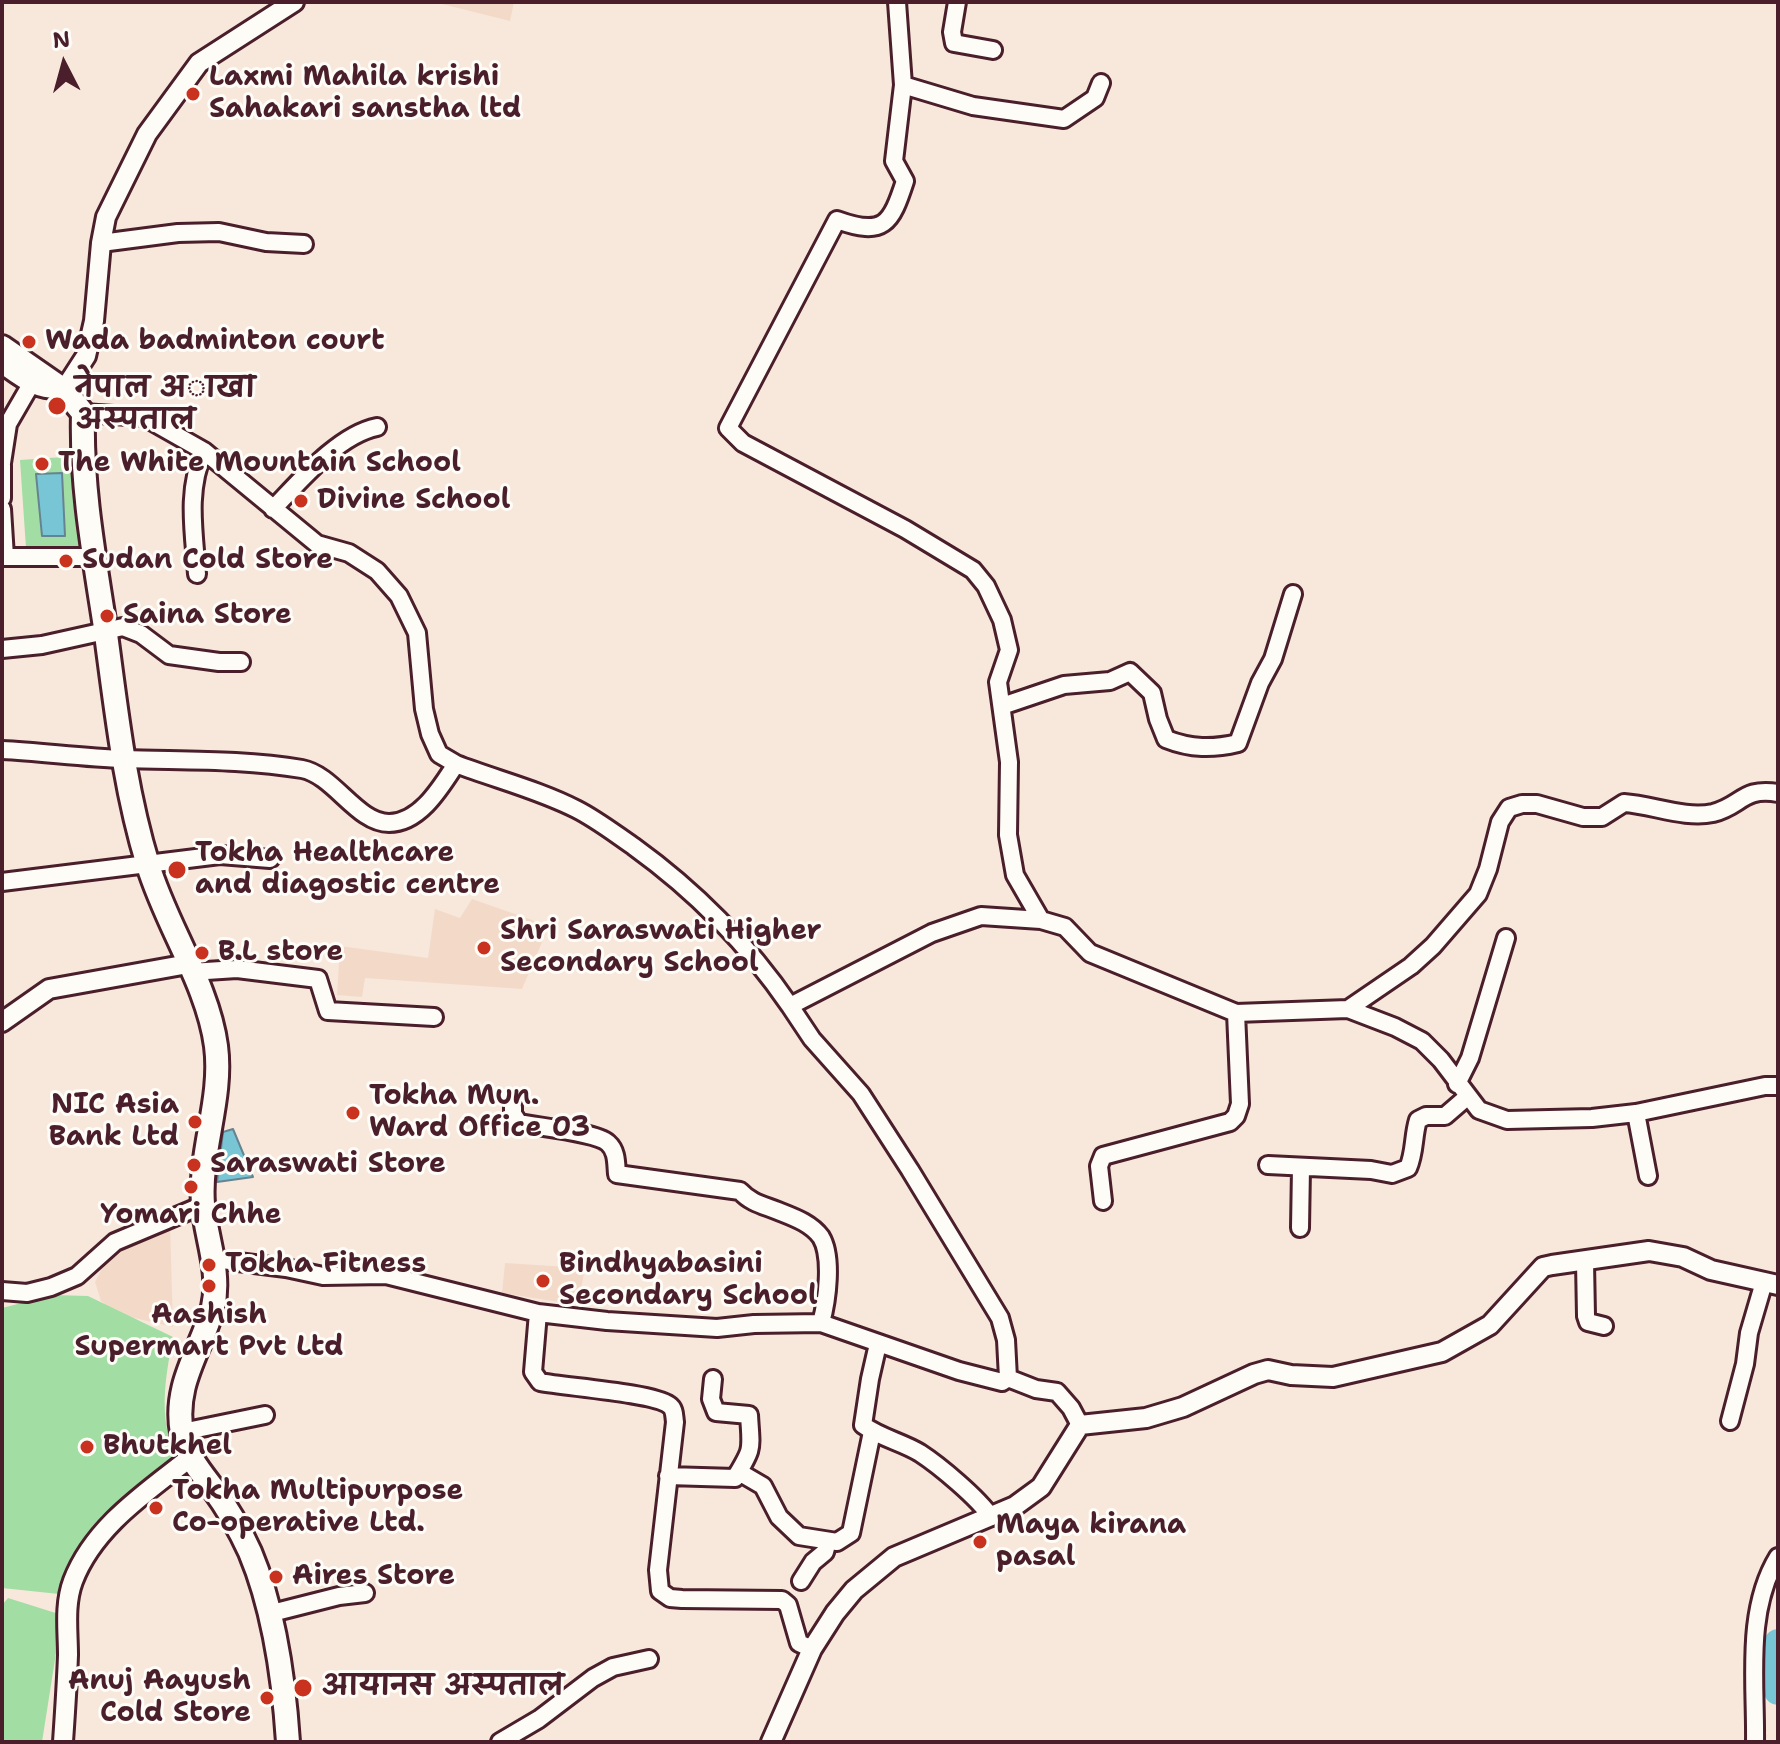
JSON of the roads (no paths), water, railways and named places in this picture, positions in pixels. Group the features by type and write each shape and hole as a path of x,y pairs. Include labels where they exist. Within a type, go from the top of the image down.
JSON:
{"main road":[{"path":"2,347 64,390 83,413 82,451 122,759 148,865 168,922 209,1009 217,1049 215,1109 204,1176 203,1205 214,1259 213,1305 183,1381 180,1399 182,1432 191,1457 250,1552 268,1614 285,1705 288,1742"}],"street":[{"path":"2,365 30,386 47,391 64,390 86,356 94,321 106,217 147,134 199,63 294,2"},
{"path":"897,2 903,85 894,161 905,181 896,209 887,222 876,229 837,220 728,428 743,443 905,529 973,570 986,586 1002,620 1009,650 998,682 1009,762 1008,835 1015,875 1041,920"},
{"path":"957,2 952,32 954,43 993,50"},
{"path":"903,85 973,106 1064,119 1095,98 1101,83"},
{"path":"101,243 178,233 219,232 266,242 304,244"},
{"path":"2,498 2,464 8,424 30,386"},
{"path":"83,413 144,417 204,451 317,544 349,553 377,571 399,596 417,633 424,709 439,754 456,764 575,808 656,863 710,908 770,977 812,1039 861,1094 918,1181 1000,1318 1006,1340 1008,1378"},
{"path":"273,509 314,467 362,430 377,427"},
{"path":"197,574 192,493 195,470 204,451"},
{"path":"2,509 3,557 94,557"},
{"path":"1002,706 1064,685 1110,681 1130,672 1152,693 1166,739 1186,747 1218,748 1238,743 1260,683 1273,659 1293,594"},
{"path":"2,649 42,645 123,627 141,634 169,655 241,662"},
{"path":"2,750 122,759 199,760 307,770 329,783 375,820 386,823 413,816 439,790 456,764"},
{"path":"1348,1009 1411,966 1433,946 1478,894 1500,822 1509,808 1537,804 1583,817 1602,817 1624,803 1680,813 1713,813 1750,792 1763,790 1778,793"},
{"path":"2,882 220,855 270,859"},
{"path":"790,1006 932,933 981,916 1041,920 1065,927 1090,953 1236,1013 1348,1009 1395,1027 1422,1041 1441,1060 1479,1110 1507,1120 1592,1118 1636,1113 1765,1086 1778,1086"},
{"path":"1268,1165 1371,1170 1392,1174 1408,1168 1413,1157 1413,1136 1418,1120 1426,1116 1445,1116 1462,1091 1506,938"},
{"path":"2,1022 49,989 190,968 237,969 318,979 328,1011 434,1017"},
{"path":"1103,1201 1099,1166 1103,1156 1230,1122 1236,1116 1240,1104 1236,1013"},
{"path":"513,1107 513,1114 519,1123 591,1136 608,1143 615,1153 617,1174 740,1191 749,1201 804,1222 821,1237 827,1262 826,1303 821,1323"},
{"path":"1636,1113 1648,1176"},
{"path":"1300,1228 1301,1168"},
{"path":"2,1291 27,1293 64,1282 77,1276 115,1242 203,1205"},
{"path":"1080,1425 1146,1418 1268,1370 1321,1378 1442,1352 1490,1325 1543,1267 1649,1251 1683,1257 1711,1270 1771,1284 1749,1333 1745,1364 1730,1421"},
{"path":"214,1259 323,1276 386,1275 538,1313 607,1321 717,1328 821,1323 986,1379 1002,1382 1008,1378"},
{"path":"1585,1262 1586,1316 1588,1322 1604,1326"},
{"path":"538,1313 533,1372 540,1382 650,1397 673,1410 675,1422 658,1570 660,1591 670,1598 682,1599 782,1600 788,1605 799,1643 812,1649"},
{"path":"878,1344 863,1425 921,1454 983,1505 991,1517"},
{"path":"1008,1378 1036,1389 1057,1392 1080,1425"},
{"path":"668,1476 735,1478 747,1464 752,1441 749,1415 716,1412 711,1399 713,1379"},
{"path":"182,1432 265,1415"},
{"path":"771,1742 812,1649 854,1590 883,1565 923,1543 953,1534 1015,1506 1041,1487 1080,1425"},
{"path":"739,1472 763,1486 779,1517 799,1536 837,1542 851,1533 872,1432"},
{"path":"63,1742 67,1611 72,1584 82,1561 119,1515 191,1457"},
{"path":"801,1581 813,1562 825,1552 828,1541"},
{"path":"1755,1742 1753,1651 1767,1576 1778,1557"},
{"path":"268,1614 339,1596 365,1593"},
{"path":"500,1742 539,1719 593,1678 613,1667 649,1659"}],"water":[{"path":"62,473 65,536 42,536 36,474"},
{"path":"233,1129 253,1177 217,1182 223,1132"}],"waterway":[{"path":"1778,1643 1775,1669 1778,1691"}],"place":[{"name":"Laxmi Mahila krishi Sahakari sanstha ltd","path":"193,94"},
{"name":"Wada badminton court","path":"29,342"},
{"name":"नेपाल अाखा अस्पताल","path":"57,406"},
{"name":"The White Mountain School","path":"42,464"},
{"name":"Divine School","path":"301,501"},
{"name":"Sudan Cold Store","path":"66,561"},
{"name":"Saina Store","path":"107,616"},
{"name":"Tokha Healthcare and diagostic centre","path":"177,870"},
{"name":"Shri Saraswati Higher Secondary School","path":"484,948"},
{"name":"B.L store","path":"202,953"},
{"name":"Tokha Mun. Ward Office 03","path":"353,1113"},
{"name":"NIC Asia Bank Ltd","path":"195,1122"},
{"name":"Saraswati Store","path":"194,1165"},
{"name":"Yomari Chhe","path":"191,1187"},
{"name":"Tokha Fitness","path":"209,1265"},
{"name":"Bindhyabasini Secondary School","path":"543,1281"},
{"name":"Aashish Supermart Pvt Ltd","path":"209,1286"},
{"name":"Bhutkhel","path":"87,1447"},
{"name":"Tokha Multipurpose Co-operative Ltd.","path":"156,1508"},
{"name":"Maya kirana pasal","path":"980,1542"},
{"name":"Aires Store","path":"276,1577"},
{"name":"आयानस अस्पताल","path":"303,1688"},
{"name":"Anuj Aayush Cold Store","path":"267,1698"}]}
